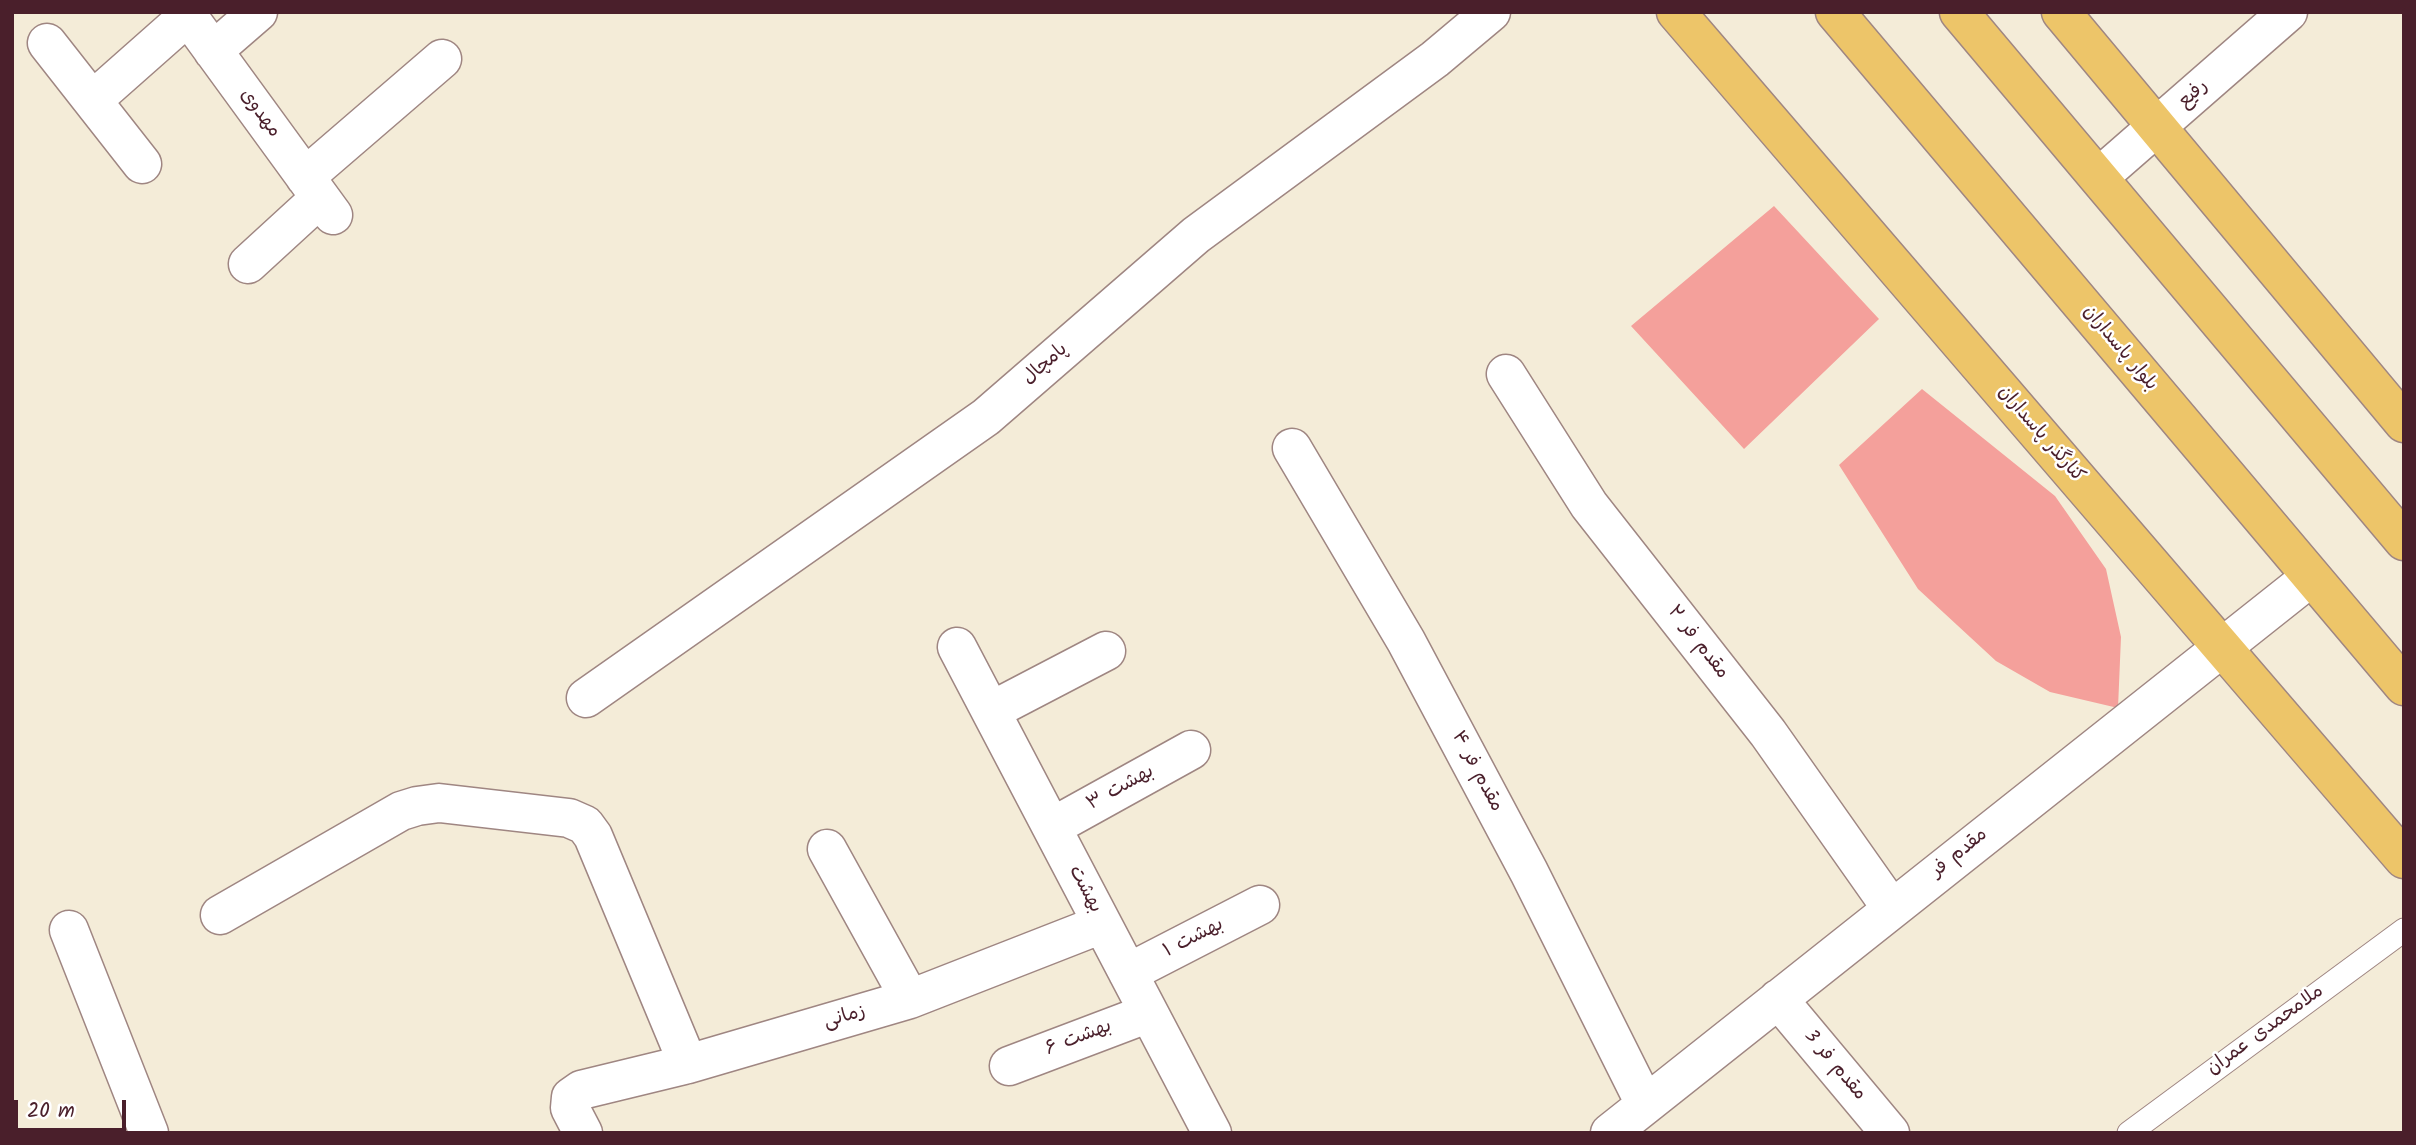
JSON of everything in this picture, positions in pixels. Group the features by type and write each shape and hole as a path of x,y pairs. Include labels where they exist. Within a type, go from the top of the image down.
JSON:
{"main road":[{"name":"کنارگذر پاسداران","path":"1676,12 2404,859"},
{"name":"بلوار پاسداران","path":"1835,12 2404,686"},
{"path":"1959,12 2404,541"},
{"path":"2061,12 2404,423"}],"street":[{"path":"214,51 258,12"},
{"name":"پامچال","path":"586,698 986,417 1196,235 1435,59 1491,12"},
{"name":"رفیع","path":"2099,177 2288,12"},
{"path":"93,100 186,14"},
{"name":"مهدوی","path":"186,14 319,197"},
{"path":"47,43 142,164"},
{"path":"248,264 319,197 442,59"},
{"name":"مقدم فر ۲","path":"1506,374 1589,505 1768,733 1892,909"},
{"name":"مقدم فر ۴","path":"1293,448 1406,641 1529,872 1645,1104"},
{"name":"مقدم فر","path":"1610,1133 2311,577"},
{"name":"بهشت","path":"957,647 1212,1133"},
{"path":"990,711 1106,651"},
{"name":"بهشت ۳","path":"1052,827 1191,750"},
{"path":"220,915 401,811 417,806 439,803 569,818 584,825 593,836 688,1064"},
{"path":"827,849 910,999"},
{"name":"بهشت ۱","path":"1128,973 1260,905"},
{"name":"زمانی","path":"583,1133 570,1108 571,1097 581,1090 688,1064 910,999 1102,924"},
{"path":"69,930 149,1133"},
{"name":"مقدم فر 3","path":"1778,999 1889,1133"},
{"name":"بهشت ۶","path":"1009,1066 1149,1013"}],"lane":[{"name":"ملامحمدی عمران","path":"2129,1133 2404,930"}],"building":[{"path":"1774,206 1879,319 1744,449 1631,326"},
{"path":"1922,389 2055,496 2106,569 2121,637 2118,708 2050,692 1996,661 1918,589 1839,465"}]}
